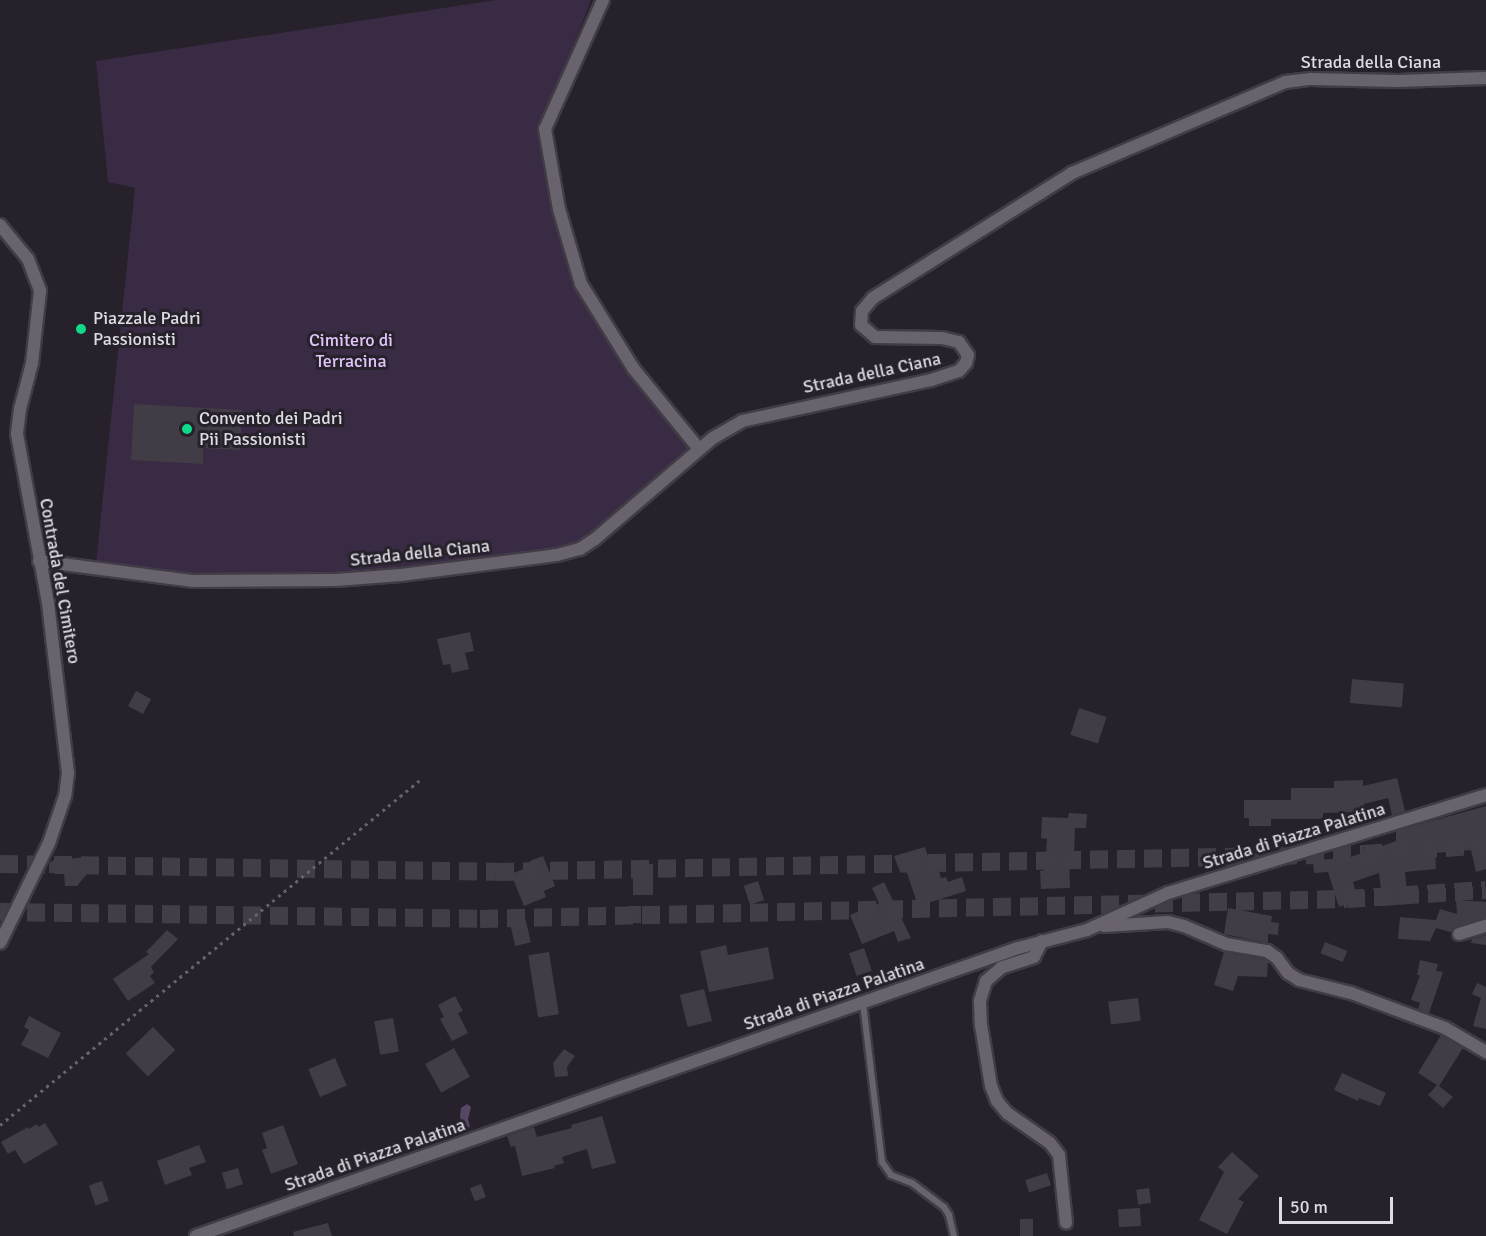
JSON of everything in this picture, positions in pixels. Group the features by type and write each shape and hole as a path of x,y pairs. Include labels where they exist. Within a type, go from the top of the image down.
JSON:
{"street":[{"path":"603,0 545,129 559,209 580,284 633,368 699,449"},
{"name":"Strada della Ciana","path":"39,561 174,579 217,581 367,579 557,555 580,549 591,543 722,431 752,417 931,380 959,371 966,363 968,355 959,342 942,338 874,337 861,325 862,311 873,298 1038,193 1087,165 1284,82 1304,79 1398,81 1486,78"},
{"name":"Contrada del Cimitero","path":"0,225 28,259 40,291 32,363 20,409 17,434 48,603 68,773 65,796 49,843 0,943"},
{"name":"Strada di Piazza Palatina","path":"196,1236 862,1002 1042,941 1093,927 1168,892 1486,795"},
{"path":"1093,927 1168,922 1184,926 1226,944 1267,951 1277,958 1288,973 1299,980 1351,993 1438,1025 1458,1034 1486,1052"},
{"path":"1459,934 1486,926"},
{"path":"1042,941 1034,957 1001,968 986,981 980,1001 981,1025 991,1086 997,1101 1007,1113 1050,1143 1059,1155 1066,1223"}],"lane":[{"path":"862,1002 882,1162 891,1175 912,1183 944,1207 949,1215 954,1236"}],"path":[{"path":"0,1125 420,780"}],"green space":[{"name":"Cimitero di Terracina","path":"496,0 591,0 540,130 573,286 689,447 581,548 365,584 227,589 140,581 95,573 135,188 108,182 96,61"}],"shaded area":[{"path":"467,1104 471,1107 468,1119 470,1127 463,1129 460,1117 461,1108"}],"building":[{"name":"Convento dei Padri Pii Passionisti","path":"134,404 242,410 240,450 203,448 203,464 131,460"},
{"path":"470,632 474,651 465,653 469,669 452,673 450,664 443,665 437,639"},
{"path":"1352,679 1404,684 1402,707 1350,703"},
{"path":"136,691 151,699 143,714 128,706"},
{"path":"1079,708 1107,717 1098,744 1070,735"},
{"path":"1397,778 1405,811 1392,815 1388,798 1364,804 1364,812 1323,813 1323,819 1271,819 1271,826 1249,826 1249,818 1244,818 1244,800 1291,800 1291,788 1334,788 1334,781 1363,780 1363,786"},
{"path":"1486,806 1486,869 1476,872 1471,850 1435,853 1436,869 1405,872 1408,904 1383,906 1379,873 1353,882 1357,896 1353,897 1355,902 1339,907 1328,872 1314,873 1313,860 1348,858 1396,841 1396,831"},
{"path":"1069,813 1087,814 1086,828 1075,828 1074,856 1069,856 1070,888 1041,889 1040,871 1045,870 1047,839 1041,838 1042,817 1068,818"},
{"path":"925,847 931,866 937,864 941,878 946,877 948,882 962,877 966,891 918,906 906,870 900,872 894,856"},
{"path":"543,856 555,886 544,891 546,897 524,906 511,874 531,866 530,861"},
{"path":"90,857 91,869 77,886 65,886 64,873 49,873 49,863 54,860"},
{"path":"633,864 653,864 653,895 633,895"},
{"path":"758,881 764,900 750,905 744,886"},
{"path":"884,882 911,938 898,942 894,931 862,944 850,915 879,903 872,888"},
{"path":"1456,900 1486,902 1486,918 1457,926 1450,932 1436,928 1430,941 1398,939 1400,917 1436,920 1440,909 1457,914"},
{"path":"627,906 641,906 641,923 627,923"},
{"path":"1228,908 1272,916 1271,922 1279,923 1278,935 1268,934 1268,943 1224,934"},
{"path":"525,917 531,942 515,946 509,921"},
{"path":"167,930 178,939 151,967 154,972 150,976 155,983 128,1001 113,979 149,954 146,952"},
{"path":"1486,935 1486,945 1471,943 1472,939"},
{"path":"1325,942 1347,951 1343,962 1321,953"},
{"path":"726,945 728,955 768,947 774,979 709,992 700,951"},
{"path":"864,948 872,971 857,976 849,953"},
{"path":"549,952 559,1014 538,1018 528,955"},
{"path":"1224,952 1268,961 1267,977 1238,976 1233,991 1214,985"},
{"path":"1420,960 1438,964 1436,971 1443,972 1429,1013 1418,1009 1420,1003 1411,1000 1420,975 1417,975"},
{"path":"1477,983 1486,987 1486,1029 1473,1026 1481,998 1472,994"},
{"path":"704,989 712,1021 688,1027 680,995"},
{"path":"455,996 463,1011 458,1013 468,1033 452,1041 440,1019 444,1017 438,1005"},
{"path":"1138,998 1141,1021 1111,1024 1108,1002"},
{"path":"29,1016 61,1033 48,1058 21,1045 29,1030 24,1027"},
{"path":"393,1018 399,1051 380,1055 374,1021"},
{"path":"153,1027 175,1050 148,1076 126,1053"},
{"path":"1441,1035 1463,1048 1439,1086 1453,1097 1443,1108 1428,1095 1437,1085 1418,1073"},
{"path":"454,1048 470,1077 441,1093 425,1064"},
{"path":"564,1049 575,1056 567,1067 568,1076 555,1077 553,1063"},
{"path":"335,1058 347,1086 320,1097 308,1069"},
{"path":"1342,1073 1386,1093 1380,1106 1359,1098 1358,1101 1334,1090"},
{"path":"602,1116 616,1163 592,1169 587,1149 562,1157 564,1163 554,1166 555,1168 522,1176 515,1146 511,1147 507,1136 534,1127 537,1137 572,1128 571,1125"},
{"path":"45,1123 58,1144 24,1164 15,1150 8,1154 1,1142 28,1127 29,1129 37,1124 38,1127"},
{"path":"283,1125 298,1164 271,1174 262,1150 267,1148 262,1133"},
{"path":"199,1145 206,1162 189,1168 192,1175 165,1185 157,1161"},
{"path":"1232,1152 1259,1176 1238,1199 1244,1202 1227,1234 1199,1220 1224,1172 1218,1167"},
{"path":"238,1168 243,1184 227,1189 222,1173"},
{"path":"1047,1173 1051,1185 1029,1192 1025,1180"},
{"path":"102,1181 109,1201 96,1205 89,1186"},
{"path":"481,1184 486,1197 475,1201 470,1188"},
{"path":"1149,1188 1151,1203 1138,1205 1136,1190"},
{"path":"1140,1208 1141,1226 1119,1227 1118,1209"},
{"path":"1020,1219 1033,1219 1033,1236 1020,1236"},
{"path":"328,1223 332,1236 294,1236 293,1232"}],"tunnel":[{"path":"0,864 496,872 1365,854 1486,845"},
{"path":"0,912 480,919 1347,899 1486,890"}],"place":[{"name":"Piazzale Padri Passionisti","path":"81,329"},
{"name":"Convento dei Padri Pii Passionisti","path":"187,429"}]}
